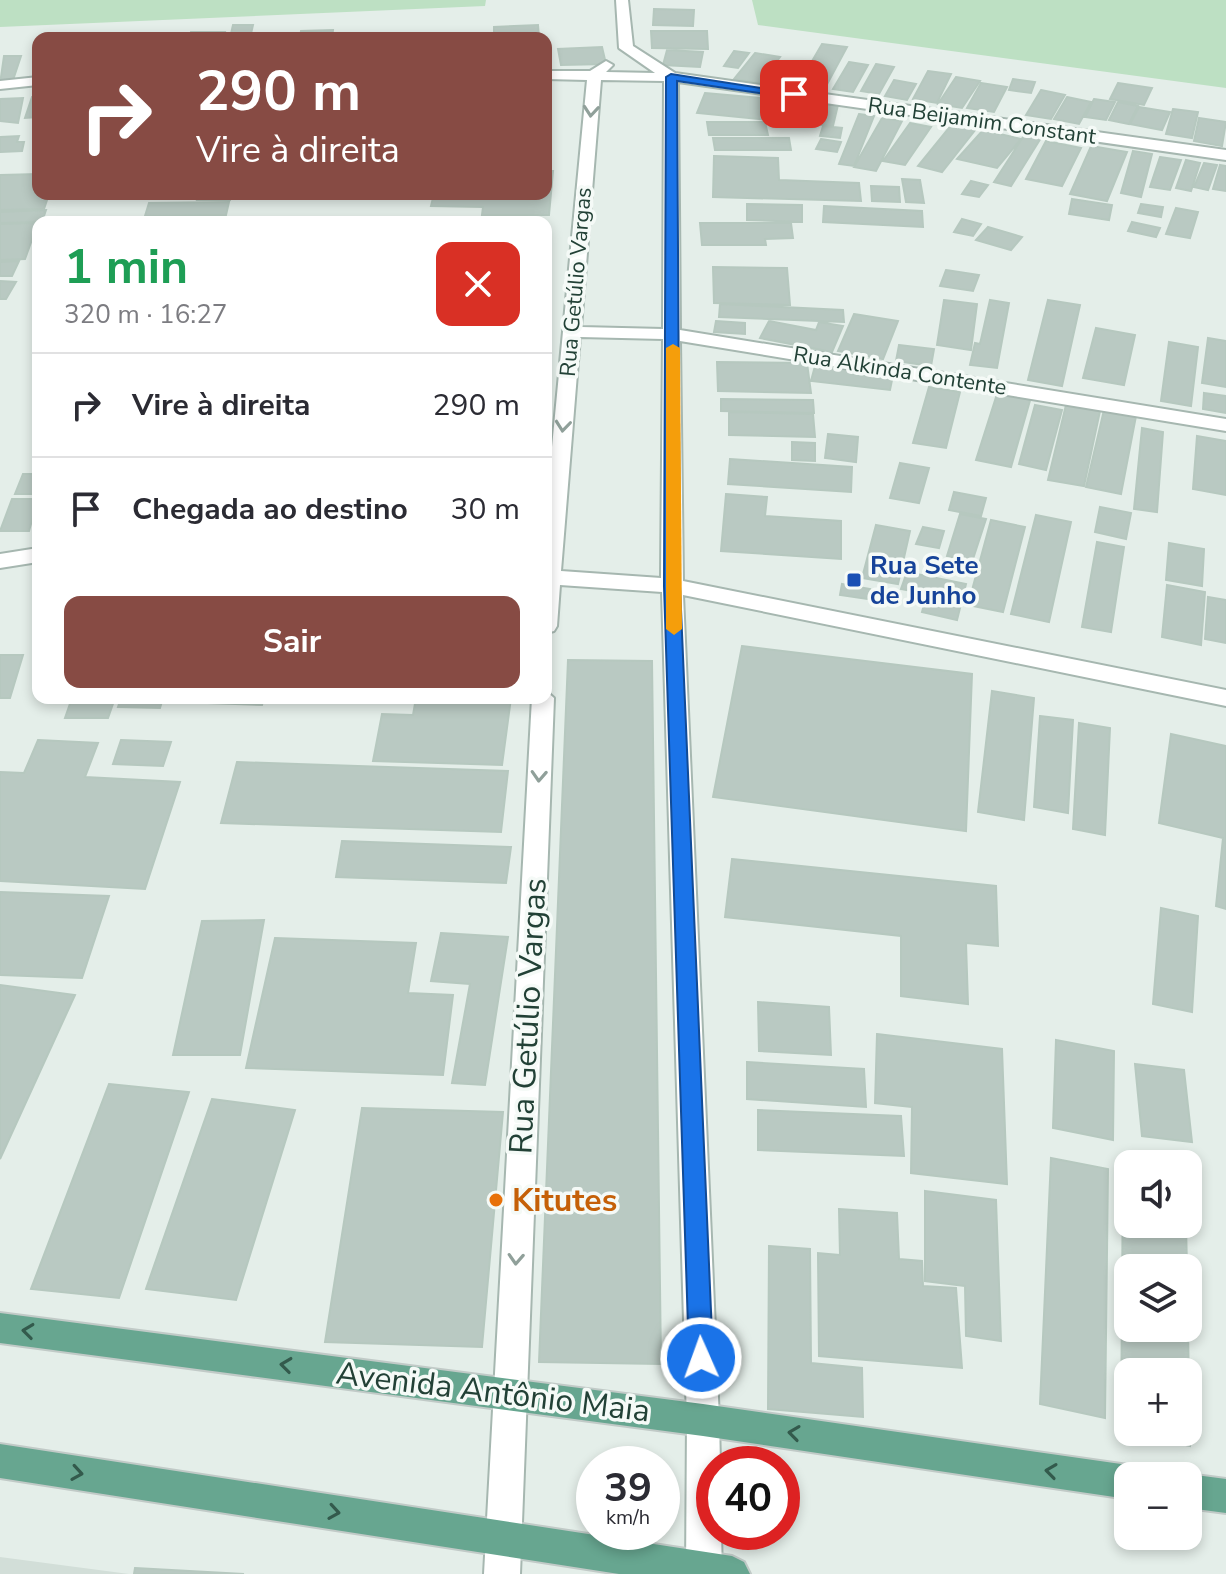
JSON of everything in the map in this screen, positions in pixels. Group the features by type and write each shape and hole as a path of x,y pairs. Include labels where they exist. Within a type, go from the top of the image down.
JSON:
{"main road":[{"name":"Avenida Antônio Maia","path":"0,1328 703,1420 1114,1480"},
{"path":"0,1461 713,1573"},
{"path":"1202,1493 1226,1496"}],"street":[{"path":"622,0 626,48"},
{"path":"594,75 626,48"},
{"path":"626,48 671,77 672,586 703,1420 713,1573"},
{"name":"Rua Beijamim Constant","path":"552,75 671,77 1226,155"},
{"name":"Rua Getúlio Vargas","path":"552,528 594,75"},
{"path":"0,85 32,82"},
{"name":"Rua Alkinda Contente","path":"572,332 673,334 1226,425"},
{"path":"0,561 32,556"},
{"path":"552,577 672,586 1226,698"},
{"name":"Rua Getúlio Vargas","path":"502,1574 543,704"}],"shaded area":[{"path":"0,1557 129,1574 0,1574"}],"green space":[{"path":"0,0 486,0 485,6 0,27"},
{"path":"752,0 1226,0 1226,88 758,25"}],"building":[{"path":"654,9 694,10 693,26 653,25"},
{"path":"233,25 253,25 251,32 231,32"},
{"path":"538,25 539,32 494,32 494,27"},
{"path":"333,30 333,32 301,31"},
{"path":"651,31 707,31 708,49 652,48"},
{"path":"822,44 847,47 824,90 797,87"},
{"path":"602,47 606,64 561,65 558,49"},
{"path":"667,50 703,52 700,67 663,65"},
{"path":"734,51 749,53 738,68 724,66"},
{"path":"755,53 780,57 760,83 734,79"},
{"path":"4,56 21,56 12,83 0,84"},
{"path":"777,62 807,66 793,89 762,84"},
{"path":"849,62 868,65 853,92 833,89"},
{"path":"876,64 894,67 879,94 861,91"},
{"path":"928,71 951,74 937,103 913,99"},
{"path":"956,77 980,81 962,108 938,104"},
{"path":"1013,79 1035,82 1031,93 1009,90"},
{"path":"894,80 916,84 907,100 885,96"},
{"path":"981,83 1007,87 994,112 967,108"},
{"path":"1118,83 1152,88 1144,105 1110,99"},
{"path":"1041,90 1065,95 1051,119 1026,115"},
{"path":"705,93 838,105 833,126 697,113"},
{"path":"32,97 32,117 25,118"},
{"path":"1067,97 1091,102 1079,124 1054,119"},
{"path":"23,98 18,123 0,121 0,99"},
{"path":"1094,99 1115,102 1106,120 1085,117"},
{"path":"1118,102 1138,106 1129,124 1109,120"},
{"path":"1139,107 1170,112 1162,130 1130,124"},
{"path":"1173,109 1198,112 1192,138 1166,134"},
{"path":"859,114 874,116 854,166 839,164"},
{"path":"882,118 902,121 876,171 854,167"},
{"path":"1199,118 1226,122 1222,146 1194,141"},
{"path":"707,122 765,122 768,135 709,135"},
{"path":"910,123 931,127 905,165 883,161"},
{"path":"952,124 976,129 942,172 918,166"},
{"path":"823,126 842,128 840,138 820,136"},
{"path":"983,130 1021,139 997,168 957,159"},
{"path":"1025,134 1041,138 1011,186 994,182"},
{"path":"19,136 17,142 24,142 22,151 0,152 0,137"},
{"path":"713,138 789,138 791,150 715,150"},
{"path":"821,139 841,142 837,152 816,149"},
{"path":"1046,141 1081,148 1062,186 1026,179"},
{"path":"1091,146 1127,152 1107,201 1070,194"},
{"path":"1133,151 1152,154 1141,197 1121,193"},
{"path":"714,156 778,158 779,180 859,183 861,201 713,197"},
{"path":"1160,157 1181,160 1170,190 1150,187"},
{"path":"1186,160 1200,163 1191,191 1176,188"},
{"path":"1204,163 1217,165 1208,190 1194,187"},
{"path":"1220,165 1226,166 1226,191 1213,189"},
{"path":"32,174 32,200 47,200 44,209 0,210 0,175"},
{"path":"902,179 920,180 924,203 906,202"},
{"path":"971,181 988,185 979,197 962,194"},
{"path":"871,186 899,187 900,202 872,201"},
{"path":"1072,199 1112,205 1109,220 1069,214"},
{"path":"432,200 550,200 549,215 482,215 483,207 431,206"},
{"path":"229,202 226,215 145,216 149,203"},
{"path":"747,204 802,205 802,222 747,220"},
{"path":"1141,204 1163,207 1161,217 1138,213"},
{"path":"824,206 922,211 923,227 823,222"},
{"path":"1176,208 1198,212 1190,238 1166,234"},
{"path":"46,210 44,216 32,216 32,222 0,223 0,212"},
{"path":"962,219 981,224 973,236 954,232"},
{"path":"1132,222 1160,228 1156,237 1128,231"},
{"path":"32,223 32,240 25,259 0,260 0,224"},
{"path":"700,223 791,223 793,238 765,239 766,245 702,245"},
{"path":"988,227 1022,237 1011,250 976,240"},
{"path":"19,261 12,276 0,276 0,262"},
{"path":"713,267 787,268 790,305 714,303"},
{"path":"946,270 979,275 973,291 940,286"},
{"path":"0,281 16,282 6,299 0,299"},
{"path":"944,300 977,304 971,350 937,345"},
{"path":"990,300 1009,303 997,368 970,365 975,343 980,344"},
{"path":"1048,300 1080,305 1062,386 1028,380"},
{"path":"720,304 843,310 844,322 719,317"},
{"path":"854,314 898,321 883,359 838,351"},
{"path":"716,321 745,323 745,334 714,332"},
{"path":"769,321 816,330 819,322 843,326 832,352 760,338"},
{"path":"1096,328 1135,335 1124,385 1083,378"},
{"path":"1208,338 1226,341 1226,387 1202,383"},
{"path":"1169,342 1198,347 1191,406 1161,401"},
{"path":"899,345 934,349 931,366 896,361"},
{"path":"717,362 807,363 811,393 718,391"},
{"path":"815,366 893,375 890,390 811,381"},
{"path":"929,387 960,392 946,448 913,443"},
{"path":"998,391 1031,397 1011,467 976,460"},
{"path":"1204,393 1226,396 1226,413 1203,409"},
{"path":"721,399 813,400 814,413 721,411"},
{"path":"1035,405 1062,410 1046,470 1019,464"},
{"path":"1066,405 1100,411 1084,486 1048,480"},
{"path":"1104,410 1136,416 1121,494 1086,487"},
{"path":"729,412 813,414 815,437 729,435"},
{"path":"1142,428 1163,432 1157,512 1134,509"},
{"path":"828,434 858,437 856,462 825,458"},
{"path":"1197,436 1226,441 1226,495 1193,489"},
{"path":"792,442 815,443 815,461 792,460"},
{"path":"730,459 852,467 851,492 728,484"},
{"path":"900,463 929,468 919,503 890,498"},
{"path":"23,474 32,474 32,494 15,494"},
{"path":"954,492 986,498 981,516 949,510"},
{"path":"726,494 767,497 765,516 841,521 841,559 721,551"},
{"path":"12,499 32,499 29,531 0,531"},
{"path":"1100,507 1131,513 1126,539 1095,532"},
{"path":"960,514 986,519 972,562 947,556"},
{"path":"1036,515 1071,522 1049,622 1011,614"},
{"path":"991,520 1025,527 1003,612 968,605"},
{"path":"876,525 910,531 898,584 862,578"},
{"path":"923,527 944,531 939,548 916,544"},
{"path":"1097,542 1124,547 1111,632 1082,627"},
{"path":"1169,543 1204,549 1202,586 1166,580"},
{"path":"907,572 966,584 957,620 922,612 927,594 901,589"},
{"path":"842,584 870,589 867,599 840,595"},
{"path":"1167,585 1205,592 1201,645 1162,637"},
{"path":"1208,597 1226,600 1226,643 1205,639"},
{"path":"742,646 972,674 966,831 713,797"},
{"path":"0,655 23,655 10,698 0,698"},
{"path":"568,660 652,661 661,1364 539,1362"},
{"path":"992,691 1034,698 1024,820 978,812"},
{"path":"70,704 113,704 108,718 65,718"},
{"path":"119,704 161,704 160,708 118,707"},
{"path":"415,704 510,704 502,765 373,761 382,714 413,715"},
{"path":"1040,716 1073,720 1068,813 1034,807"},
{"path":"1079,723 1110,728 1105,835 1073,829"},
{"path":"1171,734 1226,746 1226,909 1216,906 1223,838 1159,823"},
{"path":"38,740 98,743 85,777 180,782 145,889 0,881 0,772 24,773"},
{"path":"121,740 171,742 163,766 113,764"},
{"path":"237,762 508,771 501,832 221,823"},
{"path":"342,841 511,847 506,883 336,877"},
{"path":"732,859 996,886 998,946 966,943 968,1004 901,996 901,936 725,917"},
{"path":"0,892 109,896 82,978 0,975"},
{"path":"1161,908 1198,916 1192,1012 1153,1004"},
{"path":"264,920 240,1055 173,1055 202,921"},
{"path":"441,933 508,937 485,1085 452,1083 470,984 431,981"},
{"path":"275,938 416,943 408,993 453,995 443,1075 246,1068"},
{"path":"0,985 75,995 0,1159"},
{"path":"758,1002 829,1007 831,1055 759,1051"},
{"path":"877,1034 1002,1049 1007,1184 911,1173 912,1107 875,1103"},
{"path":"1056,1040 1114,1051 1113,1140 1053,1128"},
{"path":"747,1062 864,1069 866,1107 747,1099"},
{"path":"1135,1064 1184,1070 1192,1142 1142,1136"},
{"path":"109,1084 189,1092 119,1298 31,1289"},
{"path":"212,1099 295,1110 236,1300 146,1289"},
{"path":"362,1108 503,1112 482,1347 325,1342"},
{"path":"758,1110 901,1116 904,1156 758,1150"},
{"path":"1051,1158 1108,1169 1105,1418 1040,1404"},
{"path":"925,1191 996,1200 1001,1341 966,1336 965,1286 925,1281"},
{"path":"839,1209 897,1213 899,1259 922,1261 923,1286 956,1288 962,1368 819,1356 818,1253 840,1255"},
{"path":"1122,1238 1186,1238 1187,1254 1122,1254"},
{"path":"769,1246 810,1249 811,1363 862,1368 863,1417 768,1409"},
{"path":"1122,1342 1188,1342 1189,1358 1122,1358"},
{"path":"135,1568 244,1574 134,1574"}],"slow traffic":[{"path":"673,348 674,629"}],"place":[{"name":"Rua Sete de Junho","path":"854,580"},
{"name":"Kitutes","path":"496,1200"}],"route":[{"path":"701,1358 672,586 671,77 794,94"}]}
